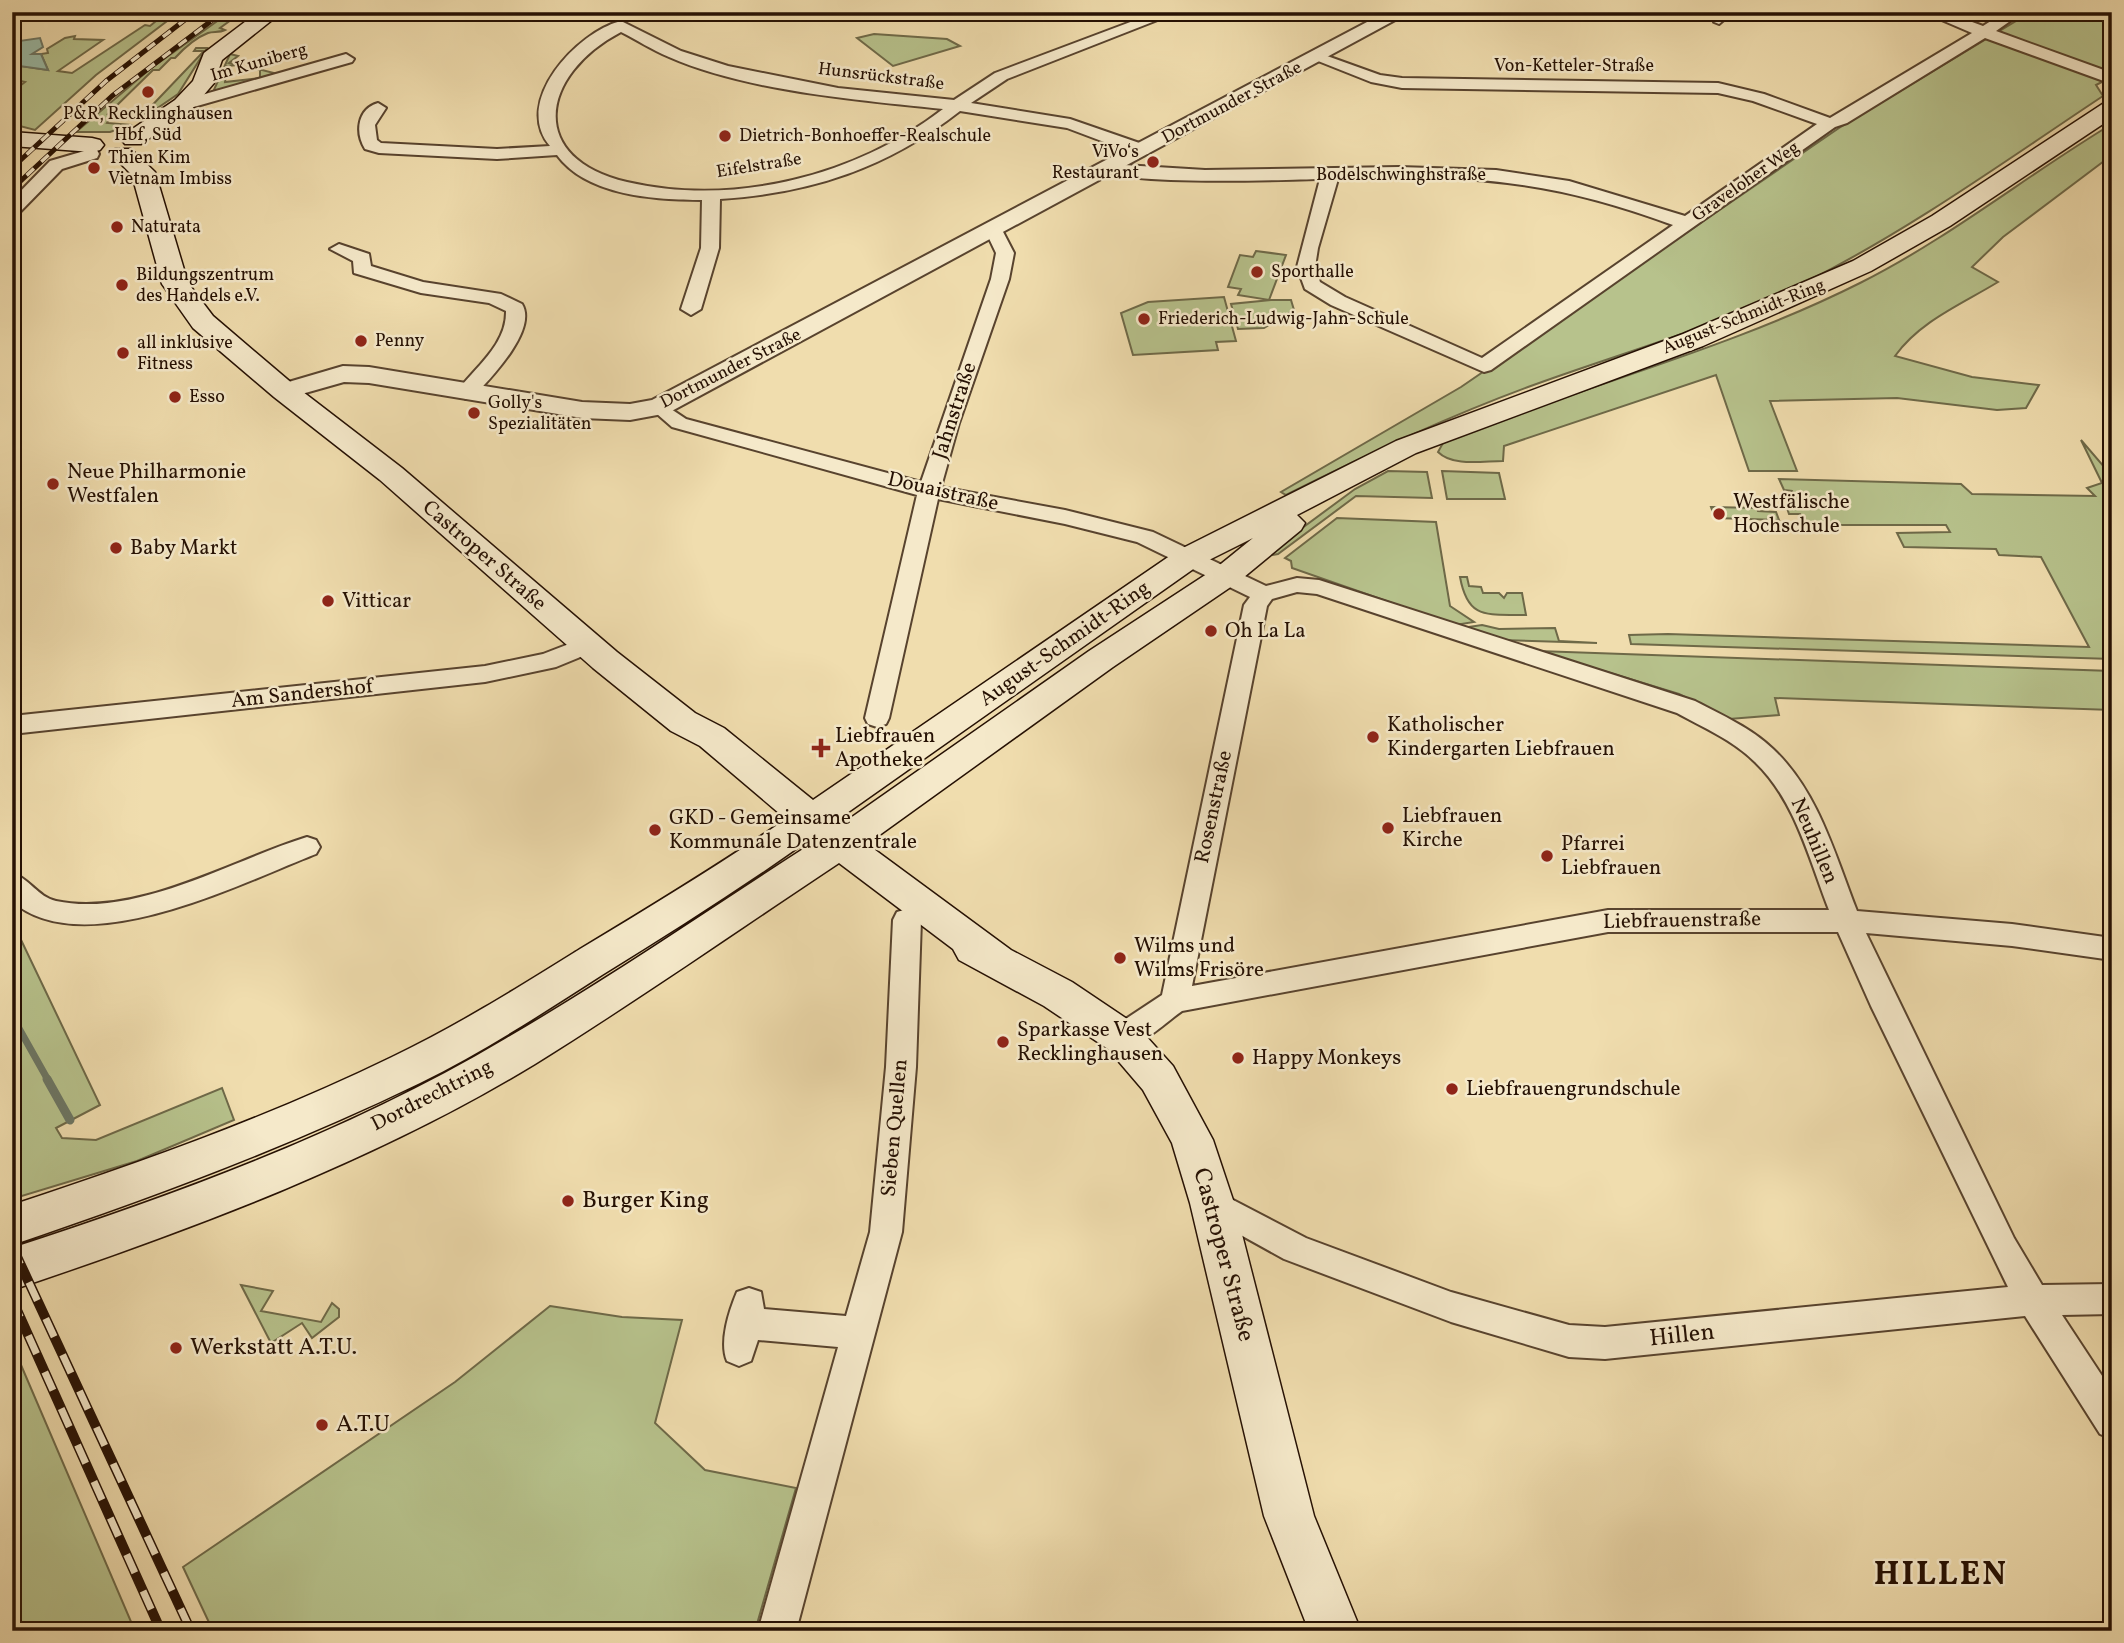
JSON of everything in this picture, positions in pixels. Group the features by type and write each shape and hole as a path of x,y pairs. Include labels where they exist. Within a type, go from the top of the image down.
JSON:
{"main road":[{"path":"15,138 92,150 101,158 128,147 183,105 203,83 212,58 235,37 272,12"},
{"name":"August-Schmidt-Ring","path":"816,839 1188,558 1406,447 1693,340 1827,283 1941,221 2112,108"},
{"path":"128,147 143,172 175,284 203,322 284,391"},
{"name":"Castroper Straße","path":"284,391 391,474 587,645 683,722 690,745 757,807 816,839 995,958 1122,1037 1158,1078 1192,1140 1212,1203 1289,1516 1335,1631"},
{"name":"August-Schmidt-Ring","path":"816,839 1101,659 1227,575 1351,474"},
{"name":"Castroper Straße","path":"816,839 847,882 907,920 995,958"},
{"name":"Dordrechtring","path":"12,1225 150,1179 282,1127 408,1069 816,839"},
{"name":"Dordrechtring","path":"12,1269 223,1195 421,1104 570,1020 816,839"}],"street":[{"path":"955,105 981,87 1028,65 1171,12"},
{"name":"Dortmunder Straße","path":"284,391 343,374 369,375 582,410 631,412 659,407 1401,12"},
{"path":"1719,19 1716,14 1758,12"},
{"path":"1930,12 2112,79"},
{"name":"Graveloher Weg","path":"1484,366 1829,123 1841,120 2016,12"},
{"name":"Hunsrückstraße","path":"621,26 675,54 725,71 838,93 955,105 1070,124 1142,150"},
{"name":"Eifelstraße","path":"621,26 606,33 576,55 553,87 546,117 549,131 561,150 581,170 617,183 710,195 760,190 838,172 905,144 955,105"},
{"name":"Von-Ketteler-Straße","path":"1316,57 1377,79 1402,83 1718,88 1758,97 1829,123"},
{"name":"Im Kuniberg","path":"183,105 346,60"},
{"path":"379,108 366,123 366,132 371,145 379,148 486,154 561,150"},
{"path":"12,210 56,165 92,150"},
{"name":"Bodelschwinghstraße","path":"1108,169 1206,175 1415,172 1533,179 1602,193 1686,223"},
{"path":"1330,175 1309,248 1306,267 1312,285 1338,301 1484,366"},
{"path":"691,309 710,248 710,195"},
{"name":"Jahnstraße","path":"877,718 929,491 949,424 1000,279 1005,253 994,230"},
{"path":"339,249 362,258 361,268 389,279 421,287 494,298 515,308 517,316 514,327 500,352 466,393"},
{"name":"Douaistraße","path":"659,407 680,423 929,491 1145,537 1227,575"},
{"path":"1227,575 1264,594"},
{"name":"Neuhillen","path":"1264,594 1297,585 1319,587 1676,704 1716,721 1765,756 1800,801 1847,921 1938,1115 2033,1300"},
{"name":"Rosenstraße","path":"1175,1001 1256,605 1264,594"},
{"name":"Am Sandershof","path":"12,725 485,674 548,661 587,645"},
{"path":"12,883 22,895 50,911 91,916 153,902 307,847"},
{"name":"Sieben Quellen","path":"777,1631 886,1233 904,1000 907,920"},
{"name":"Liebfrauenstraße","path":"1175,1001 1608,920 1847,921 2012,935 2112,949"},
{"path":"1122,1037 1175,1001"},
{"name":"Hillen","path":"1212,1203 1294,1249 1451,1307 1569,1341 1605,1343 2033,1300 2112,1298"},
{"path":"2033,1300 2112,1422"},
{"path":"745,1325 859,1333"}],"green space":[{"path":"167,12 179,12 96,75 35,130 12,124 12,92 25,82 12,79 12,71 21,66 48,70 41,54 48,53 47,49 65,38 75,36 74,39 103,40 58,71 72,73 145,25 150,26"},
{"path":"230,12 242,12 220,28 225,30 199,37 159,70 153,70 108,114 112,115 107,123 132,125 110,132 76,132 150,69"},
{"path":"2031,12 2112,12 2112,77 2096,85 2103,96 1957,193 1883,240 1773,298 1704,326 1466,411 1286,495 1281,492 1461,387 1839,128"},
{"path":"874,34 947,39 960,46 893,66 857,38"},
{"path":"196,48 207,48 178,94 140,120 128,119 141,117 204,51 194,51"},
{"path":"230,54 238,56 229,63 238,65 227,66 225,82 260,78 260,70 278,74 213,92"},
{"path":"2112,124 2112,155 2003,237 1972,267 1998,282 1929,323 1895,356 1972,377 2039,385 2026,408 1997,410 1897,398 1770,401 1797,471 1749,471 1716,375 1504,446 1503,461 1452,460 1438,452 1443,443 1547,403 1706,348 1810,307 1860,283 1925,247"},
{"name":"Sporthalle","path":"1256,251 1286,255 1269,300 1238,295 1241,289 1228,287 1240,255 1253,257"},
{"path":"1224,297 1236,341 1216,342 1218,350 1133,355 1121,313 1148,302"},
{"path":"1291,300 1294,310 1264,328 1238,329 1231,304"},
{"path":"2081,440 2112,476 2112,659 1631,644 1629,635 1668,634 2089,647 2041,557 1999,555 1996,549 1904,547 1897,533 1950,532 1946,525 1804,525 1800,514 1789,514 1787,508 1799,507 1792,491 1784,490 1779,479 1961,484 1972,494 2095,496 2087,488 2102,483"},
{"path":"1388,471 1427,472 1432,498 1356,496 1278,554 1268,556 1267,554 1355,489"},
{"path":"1442,471 1499,473 1505,499 1447,499"},
{"path":"1711,507 1757,508 1758,511 1776,512 1779,520 1715,518"},
{"path":"1337,518 1436,522 1450,606 1474,622 1455,625 1292,568 1291,561 1285,558"},
{"path":"1460,577 1467,577 1469,586 1481,587 1483,593 1499,593 1504,598 1507,593 1522,593 1526,615 1491,614 1474,608 1468,601"},
{"path":"1482,625 1499,629 1555,628 1559,641 1597,643 1502,640 1462,628"},
{"path":"1538,651 2112,671 2112,710 1775,698 1779,715 1729,719 1679,694"},
{"path":"12,921 100,1105 56,1128 62,1138 96,1140 222,1088 234,1120 137,1161 12,1199"},
{"path":"241,1285 273,1291 261,1311 321,1322 332,1303 339,1309 339,1317 312,1338 302,1323 271,1343"},
{"path":"550,1306 622,1317 682,1320 655,1423 705,1470 796,1488 755,1631 213,1631 183,1567 455,1382"},
{"path":"12,1344 135,1631 12,1631"}],"shaded area":[{"path":"40,38 43,47 32,54 41,54 48,70 12,65 12,42"}],"waterway":[{"path":"12,1016 48,1080"},
{"path":"47,1079 70,1120"}],"railway":[{"path":"12,168 106,81 195,12"},
{"path":"12,189 112,96 223,12"},
{"path":"12,1246 191,1631"},
{"path":"12,1299 161,1631"}],"place":[{"name":"P&R, Recklinghausen Hbf, Süd","path":"148,92"},
{"name":"Dietrich-Bonhoeffer-Realschule","path":"725,136"},
{"name":"ViVo‘s Restaurant","path":"1153,162"},
{"name":"Thien Kim Vietnam Imbiss","path":"94,168"},
{"name":"Naturata","path":"117,227"},
{"name":"Sporthalle","path":"1257,272"},
{"name":"Bildungszentrum des Handels e.V.","path":"122,285"},
{"name":"Friederich-Ludwig-Jahn-Schule","path":"1144,319"},
{"name":"Penny","path":"361,341"},
{"name":"all inklusive Fitness","path":"123,353"},
{"name":"Esso","path":"175,397"},
{"name":"Golly's Spezialitäten","path":"474,413"},
{"name":"Neue Philharmonie Westfalen","path":"53,484"},
{"name":"Westfälische Hochschule","path":"1719,514"},
{"name":"Baby Markt","path":"116,548"},
{"name":"Vitticar","path":"328,601"},
{"name":"Oh La La","path":"1211,631"},
{"name":"Katholischer Kindergarten Liebfrauen","path":"1373,737"},
{"name":"Liebfrauen Apotheke","path":"821,748"},
{"name":"Liebfrauen Kirche","path":"1388,828"},
{"name":"GKD - Gemeinsame Kommunale Datenzentrale","path":"655,830"},
{"name":"Pfarrei Liebfrauen","path":"1547,856"},
{"name":"Wilms und Wilms Frisöre","path":"1120,958"},
{"name":"Sparkasse Vest Recklinghausen","path":"1003,1042"},
{"name":"Happy Monkeys","path":"1238,1058"},
{"name":"Liebfrauengrundschule","path":"1452,1089"},
{"name":"Burger King","path":"568,1201"},
{"name":"Werkstatt A.T.U.","path":"176,1348"},
{"name":"A.T.U","path":"322,1425"}],"district":[{"name":"HILLEN","path":"1941,1576"}]}
